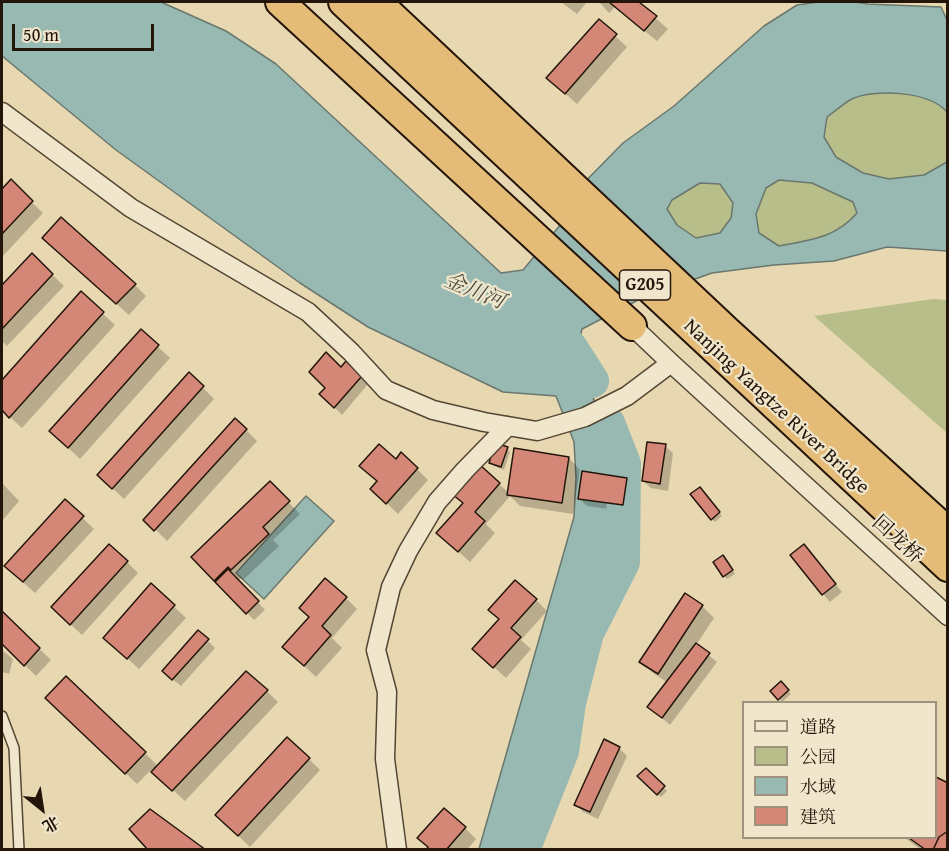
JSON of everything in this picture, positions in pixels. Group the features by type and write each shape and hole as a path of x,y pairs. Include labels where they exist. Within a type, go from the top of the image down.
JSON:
{"highway":[{"path":"280,2 531,230 632,326"},
{"name":"Nanjing Yangtze River Bridge","path":"343,2 948,567"},
{"name":"Nanjing Yangtze River Bridge","path":"377,2 728,332 948,532"}],"street":[{"path":"2,112 131,208 308,312 351,352 386,390 433,410 537,431 585,417 627,396 671,363"},
{"name":"回龙桥","path":"632,326 948,616"},
{"path":"397,849 385,759 387,692 376,650 391,587 408,551 437,502 508,426"}],"lane":[{"path":"2,716 14,748 19,849"}],"green space":[{"path":"881,90 907,94 934,102 947,112 947,162 924,175 889,179 863,173 836,157 824,137 827,117 850,100"},
{"path":"779,180 812,183 853,202 857,213 840,228 822,237 779,246 759,233 756,214 766,188"},
{"path":"700,183 720,184 733,203 731,218 720,233 696,238 677,225 666,208 678,192"},
{"path":"933,299 947,300 947,433 814,316"}],"water":[{"name":"金川河","path":"2,2 161,2 226,31 276,64 501,273 523,270 561,224 570,197 623,143 674,106 764,26 797,5 818,2 855,2 941,7 947,20 947,112 939,105 914,96 886,93 860,96 850,100 827,117 824,137 836,157 863,173 889,179 924,175 947,162 947,251 887,247 834,261 774,265 712,273 642,298 582,329 577,353 580,371 604,420 619,481 620,518 611,564 513,849 479,849 574,517 576,478 574,442 556,396 503,392 368,327 300,283 116,150 2,56","holes":["779,180 812,183 853,202 857,213 840,228 822,237 779,246 759,233 756,214 766,188","700,183 720,184 733,203 731,218 720,233 696,238 677,225 667,209 672,200"]},
{"path":"306,496 334,521 264,599 236,573"}],"building":[{"path":"609,2 639,2 657,16 644,31"},
{"path":"599,19 617,34 565,94 546,78"},
{"path":"11,179 33,201 2,234 2,189"},
{"path":"61,217 136,284 116,304 42,238"},
{"path":"32,253 53,274 2,329 2,285"},
{"path":"81,291 104,312 9,418 2,410 2,380"},
{"path":"141,329 159,345 68,448 49,431"},
{"path":"326,352 341,367 346,361 362,376 334,408 319,394 325,388 309,372"},
{"path":"189,372 204,386 112,489 97,475"},
{"path":"235,418 247,429 154,531 143,520"},
{"path":"647,442 666,444 660,484 642,481"},
{"path":"495,443 508,447 501,467 489,463"},
{"path":"379,444 396,459 401,452 418,468 386,504 370,489 377,481 359,466"},
{"path":"514,448 569,457 562,503 507,495"},
{"path":"479,464 500,483 475,512 485,521 458,552 436,533 463,503 452,494"},
{"path":"582,471 627,478 623,505 578,499"},
{"path":"270,481 290,501 263,527 269,534 231,570 228,567 214,581 191,557"},
{"path":"700,487 720,512 711,520 690,494"},
{"path":"65,499 84,516 23,582 4,566"},
{"path":"109,544 128,561 70,625 51,607"},
{"path":"804,544 836,584 822,595 790,555"},
{"path":"723,555 733,570 723,577 713,562"},
{"path":"228,569 259,601 246,614 215,582"},
{"path":"325,578 347,597 322,626 331,635 304,666 282,647 309,617 299,608"},
{"path":"515,580 537,599 511,628 521,637 493,668 472,649 499,619 488,610"},
{"path":"151,583 175,605 127,659 103,638"},
{"path":"685,593 703,605 658,674 639,662"},
{"path":"2,611 40,648 24,666 2,644"},
{"path":"198,630 209,639 172,680 162,671"},
{"path":"696,643 710,653 662,718 647,707"},
{"path":"246,671 268,690 172,791 151,772"},
{"path":"66,676 146,752 125,774 45,698"},
{"path":"781,681 789,690 778,700 770,691"},
{"path":"287,737 310,758 238,836 215,815"},
{"path":"604,739 620,747 590,812 574,805"},
{"path":"646,768 665,786 657,795 637,776"},
{"path":"937,778 948,783 948,831 939,837 933,850 926,850 910,839 937,839"},
{"path":"444,808 466,827 446,850 426,850 428,847 417,838"},
{"path":"150,809 206,850 148,850 129,829"},
{"path":"948,831 948,850 933,850 939,837"}],"waterway":[{"path":"548,324 571,348 592,381"},
{"path":"523,850 562,751 569,703 587,633 623,562 624,464 608,423"}]}
